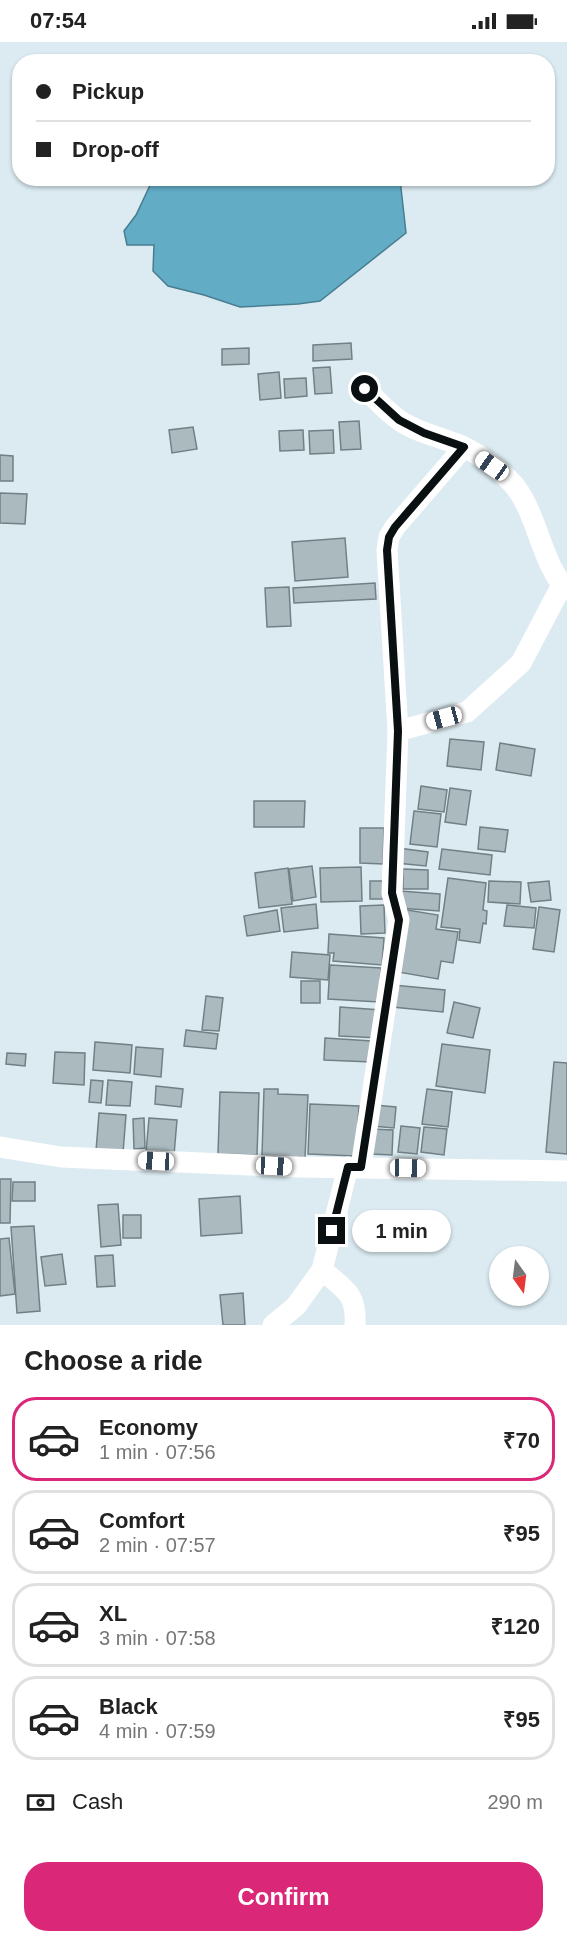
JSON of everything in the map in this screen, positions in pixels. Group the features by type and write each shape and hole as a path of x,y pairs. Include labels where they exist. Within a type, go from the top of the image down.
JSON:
{"street":[{"path":"365,389 399,420 424,433 464,447 492,466 514,485 565,587 521,663 467,712 398,731"},
{"path":"273,1325 296,1306 322,1270 354,1167 399,920 392,893 398,731 387,550 389,537 464,447"},
{"path":"0,1147 61,1157 298,1167 567,1171"},
{"path":"322,1270 350,1294 355,1305 355,1325"}],"water":[{"path":"150,186 401,186 406,233 320,301 240,307 168,286 153,271 154,245 127,245 124,231 136,215"}],"building":[{"path":"351,343 352,359 313,361 313,345"},
{"path":"249,348 249,364 222,365 222,349"},
{"path":"330,367 332,393 315,394 313,368"},
{"path":"279,372 281,398 260,400 258,374"},
{"path":"306,378 307,396 285,398 284,379"},
{"path":"359,421 361,449 341,450 339,422"},
{"path":"193,427 197,449 172,453 169,430"},
{"path":"303,430 304,450 280,451 279,431"},
{"path":"333,430 334,453 310,454 309,431"},
{"path":"0,455 13,456 13,481 0,481"},
{"path":"0,493 27,494 25,524 0,523"},
{"path":"345,538 348,577 295,581 292,542"},
{"path":"375,583 376,599 294,603 293,588"},
{"path":"289,587 291,626 267,627 265,588"},
{"path":"450,739 484,742 481,770 447,766"},
{"path":"500,743 535,749 531,776 496,770"},
{"path":"421,786 447,790 444,812 418,809"},
{"path":"450,788 471,791 466,825 445,822"},
{"path":"254,801 305,801 304,827 254,827"},
{"path":"414,811 441,814 437,847 410,844"},
{"path":"480,827 508,830 505,852 478,849"},
{"path":"360,828 384,828 383,864 360,863"},
{"path":"398,848 428,852 426,866 396,863"},
{"path":"442,849 492,855 490,875 439,869"},
{"path":"312,866 316,897 293,901 289,869"},
{"path":"361,867 362,901 321,902 320,868"},
{"path":"288,868 292,904 259,908 255,873"},
{"path":"403,869 428,870 428,889 403,889"},
{"path":"448,878 486,883 483,910 487,911 486,924 483,923 480,943 459,940 460,929 441,927"},
{"path":"370,881 392,881 391,899 370,899"},
{"path":"489,881 521,882 520,904 488,902"},
{"path":"549,881 551,900 531,902 528,883"},
{"path":"400,891 440,894 439,911 399,908"},
{"path":"316,904 318,928 284,932 281,908"},
{"path":"384,905 385,933 361,934 360,906"},
{"path":"507,905 536,908 534,928 504,926"},
{"path":"539,907 560,910 554,952 533,949"},
{"path":"277,910 280,931 247,936 244,916"},
{"path":"407,910 438,915 436,929 458,932 453,963 441,961 438,979 398,972"},
{"path":"329,934 384,938 382,965 333,961 334,953 328,953"},
{"path":"292,952 330,955 328,980 290,977"},
{"path":"330,965 381,968 379,1002 328,999"},
{"path":"301,981 320,981 320,1003 301,1003"},
{"path":"393,985 445,990 443,1012 392,1007"},
{"path":"206,996 223,998 219,1031 202,1030"},
{"path":"454,1002 480,1008 473,1038 447,1033"},
{"path":"340,1007 381,1010 379,1038 339,1036"},
{"path":"186,1030 218,1034 216,1049 184,1046"},
{"path":"325,1038 372,1041 371,1062 324,1060"},
{"path":"95,1042 132,1045 130,1073 93,1070"},
{"path":"442,1044 490,1050 485,1093 436,1086"},
{"path":"136,1047 163,1049 161,1077 134,1074"},
{"path":"55,1052 85,1053 84,1085 53,1083"},
{"path":"7,1053 26,1054 25,1066 6,1064"},
{"path":"554,1062 567,1063 567,1154 546,1152"},
{"path":"91,1080 103,1081 101,1103 89,1102"},
{"path":"108,1080 132,1082 130,1106 106,1105"},
{"path":"156,1086 183,1089 181,1107 155,1104"},
{"path":"264,1089 278,1089 278,1094 308,1095 305,1158 262,1156"},
{"path":"427,1089 452,1092 448,1127 422,1124"},
{"path":"220,1092 259,1093 257,1155 218,1154"},
{"path":"310,1104 359,1106 356,1156 308,1154"},
{"path":"374,1105 396,1107 394,1128 372,1126"},
{"path":"99,1113 126,1115 123,1153 96,1151"},
{"path":"144,1118 145,1148 134,1149 133,1119"},
{"path":"149,1118 177,1120 174,1155 146,1153"},
{"path":"401,1126 420,1128 417,1154 398,1152"},
{"path":"424,1127 447,1129 444,1155 421,1152"},
{"path":"372,1129 393,1130 392,1155 371,1154"},
{"path":"0,1179 11,1179 10,1223 0,1223"},
{"path":"13,1182 35,1182 35,1201 12,1201"},
{"path":"240,1196 242,1233 201,1236 199,1199"},
{"path":"118,1204 121,1245 101,1247 98,1205"},
{"path":"123,1215 141,1215 141,1238 123,1238"},
{"path":"34,1226 40,1311 17,1313 11,1227"},
{"path":"9,1238 15,1294 0,1296 0,1239"},
{"path":"62,1254 66,1284 45,1286 41,1257"},
{"path":"113,1255 115,1286 97,1287 95,1256"},
{"path":"243,1293 245,1325 223,1325 220,1295"}],"route":[{"path":"332,1231 348,1167 361,1167 399,920 392,893 398,731 387,550 389,537 464,447 424,433 399,420 365,389"}]}
